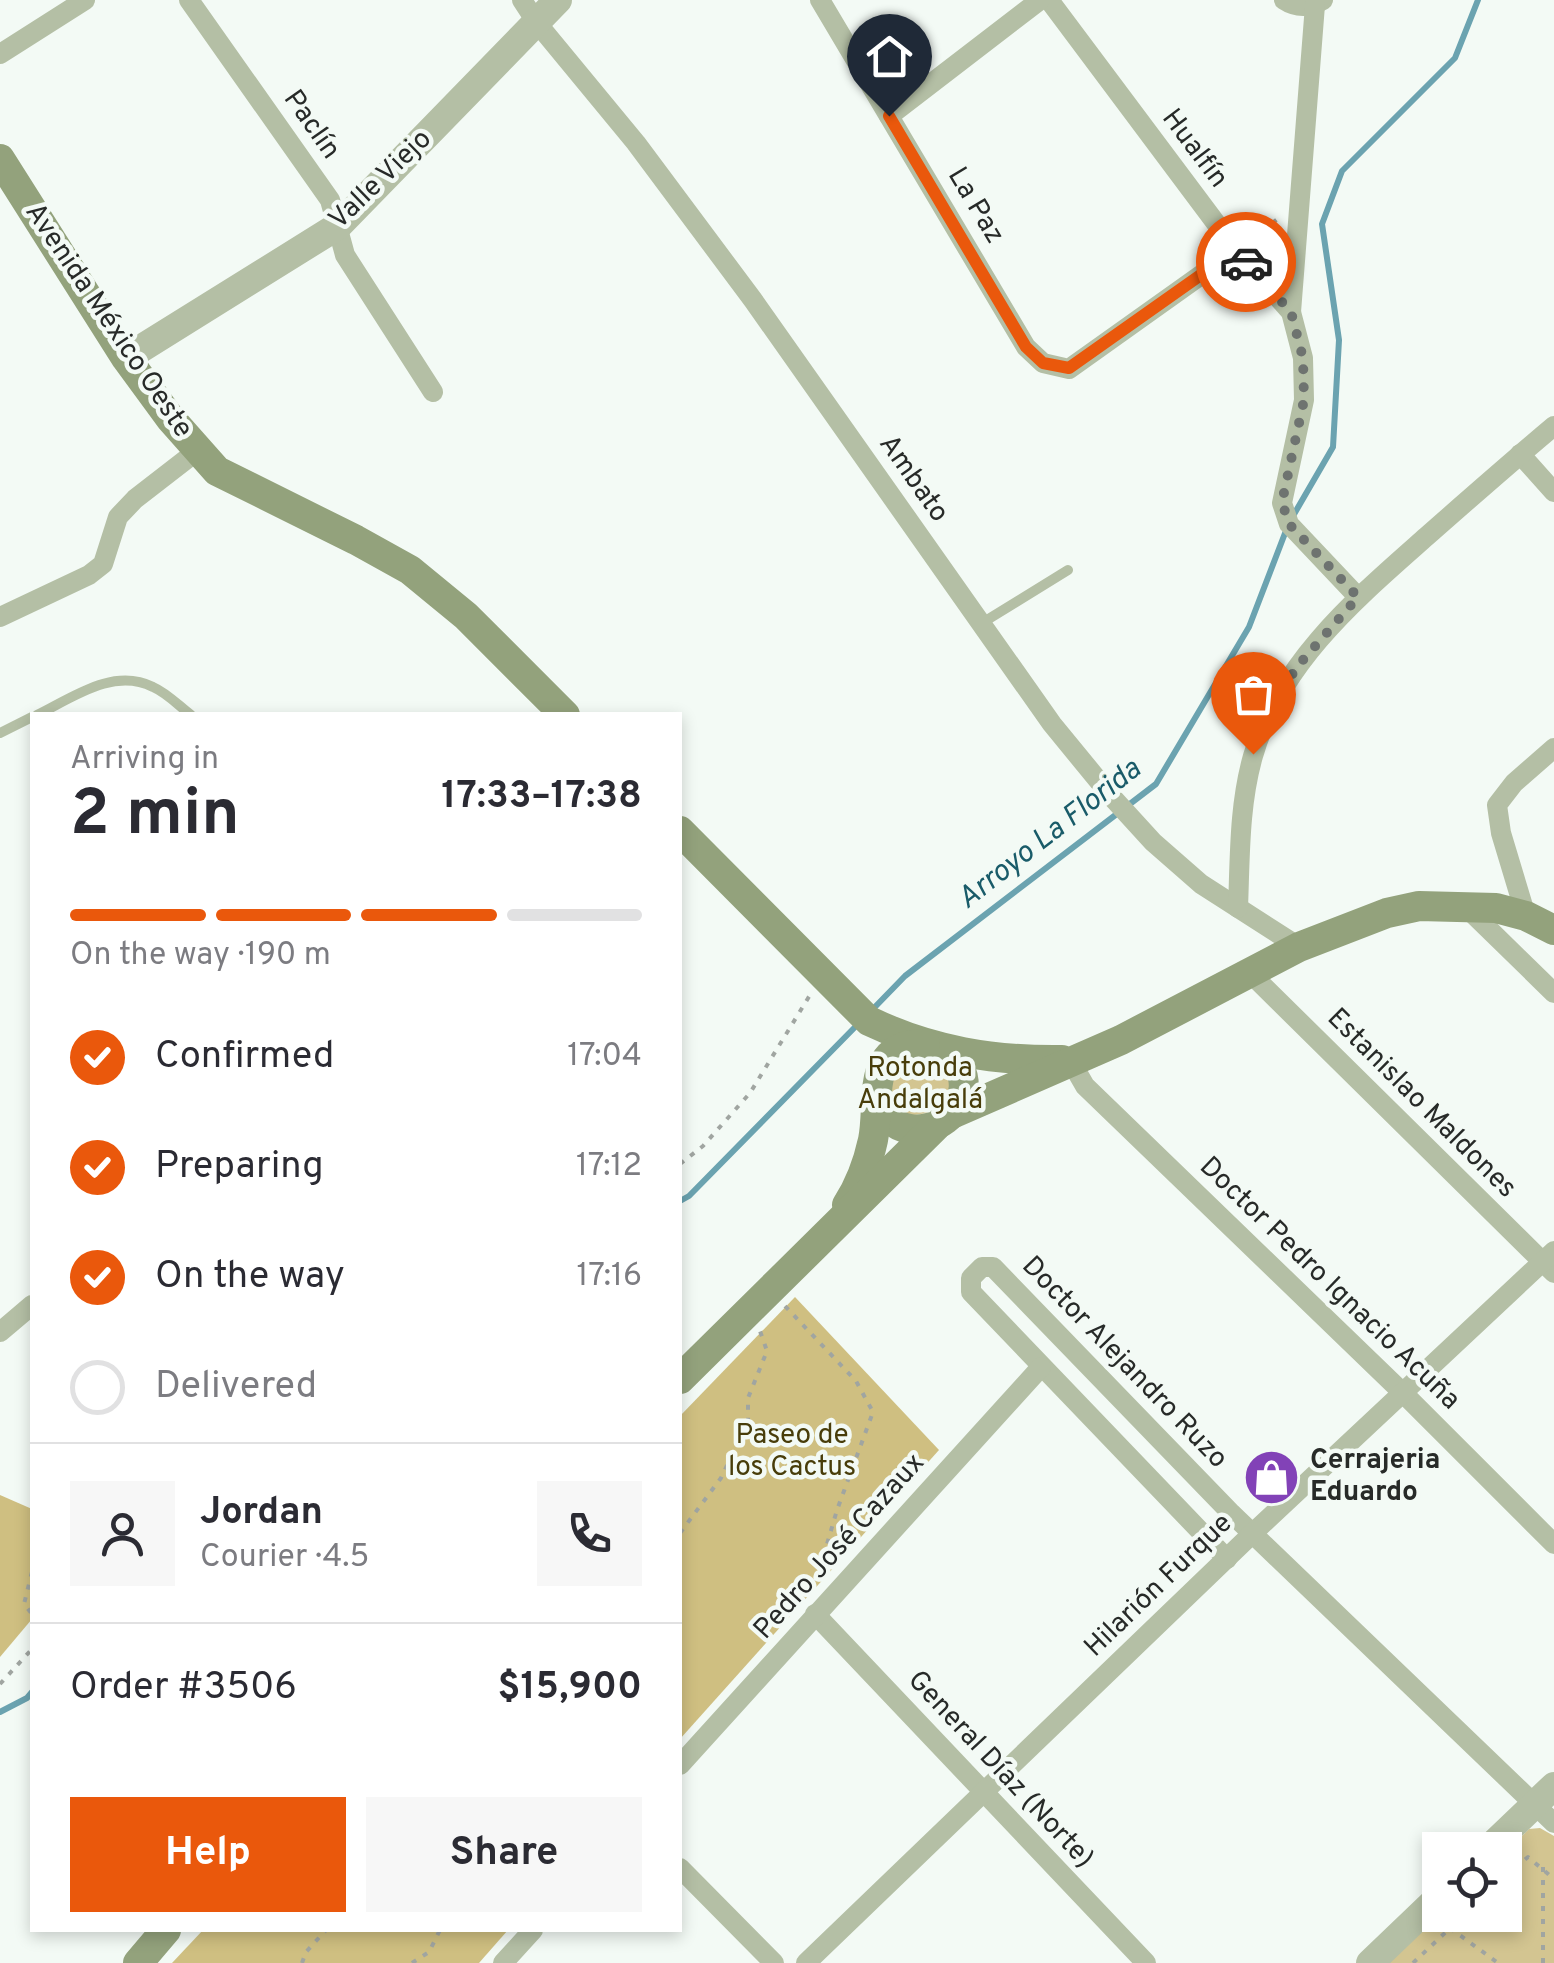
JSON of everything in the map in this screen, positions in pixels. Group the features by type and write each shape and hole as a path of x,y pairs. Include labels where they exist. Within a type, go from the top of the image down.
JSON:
{"main road":[{"name":"Avenida México Oeste","path":"0,160 126,358 216,470 410,570 466,616 562,712"},
{"path":"682,833 858,1010 933,1046 956,1062 962,1076 962,1098 945,1119 682,1377"},
{"path":"858,1010 877,1092 888,1117 916,1130 1122,1040 1299,947 1387,913 1418,906 1496,908 1526,916 1554,930"},
{"path":"837,1222 868,1158 882,1067 892,1054 906,1046 933,1046 993,1057 1070,1060"},
{"path":"138,1963 164,1932"}],"street":[{"path":"0,54 85,0"},
{"name":"Paclín","path":"189,0 330,200 345,255 433,392"},
{"name":"Valle Viejo","path":"126,358 338,226 530,11 558,0"},
{"name":"La Paz","path":"820,0 1026,347 1043,363 1069,368 1236,250"},
{"path":"889,116 1040,0"},
{"name":"Hualfín","path":"1048,0 1236,250 1291,312 1303,358 1304,400 1282,502 1289,524 1358,597"},
{"path":"1291,312 1300,196 1304,3"},
{"name":"Ambato","path":"530,11 636,143 753,300 1052,724 1111,796 1178,865 1299,947"},
{"path":"1238,908 1243,806 1253,754 1296,668 1358,597 1554,426"},
{"path":"0,617 89,575 103,564 118,517 198,451"},
{"path":"1520,454 1554,492"},
{"path":"1526,916 1501,833 1498,805 1514,783 1554,748"},
{"path":"1464,905 1554,993"},
{"name":"Estanislao Maldones","path":"1250,973 1550,1262"},
{"name":"Doctor Pedro Ignacio Acuña","path":"1070,1060 1085,1086 1554,1544"},
{"name":"Hilarión Furque","path":"806,1963 1254,1532 1550,1262"},
{"name":"Doctor Alejandro Ruzo","path":"1227,1559 971,1292 971,1278 982,1267 993,1268 1230,1512 1548,1804"},
{"path":"0,1332 30,1307"},
{"name":"Pedro José Cazaux","path":"682,1763 1041,1367"},
{"name":"General Díaz (Norte)","path":"815,1614 1146,1963"},
{"path":"1511,1832 1548,1804"},
{"path":"682,1870 774,1963"},
{"path":"1370,1963 1422,1913"},
{"path":"503,1963 531,1932"}],"lane":[{"path":"981,623 1068,570"},
{"path":"43,712 110,680 129,679 154,687 187,712"},
{"path":"0,732 30,718"}],"path":[{"path":"1236,250 1273,224 1300,196"},
{"path":"682,1162 703,1146 750,1093 794,1016 824,975"},
{"path":"682,1530 721,1478 748,1422 748,1398 767,1351 760,1299"},
{"path":"760,1299 856,1382 873,1412 837,1510 814,1590 815,1614"},
{"path":"30,1580 24,1604 30,1612"},
{"path":"0,1684 30,1651"},
{"path":"1522,1862 1528,1857 1554,1878"},
{"path":"1543,1868 1543,1963"},
{"path":"302,1963 306,1952 324,1932"},
{"path":"412,1963 429,1952 439,1932"},
{"path":"1413,1963 1446,1932"},
{"path":"1455,1932 1498,1963"}],"green space":[{"name":"Rotonda Andalgalá","path":"935,1056 953,1082 940,1111 908,1116 892,1103 889,1073 902,1058"},
{"name":"Paseo de los Cactus","path":"795,1297 939,1450 682,1737 682,1414"},
{"path":"0,1495 30,1508 30,1621 0,1657"},
{"path":"1540,1828 1554,1836 1554,1963 1386,1963 1422,1931 1522,1932 1522,1836 1529,1829"},
{"path":"201,1932 506,1932 479,1963 172,1963"}],"waterway":[{"name":"Arroyo La Florida","path":"1293,516 1333,447 1339,340 1322,224 1342,171 1455,58 1478,0"},
{"name":"Arroyo La Florida","path":"872,1010 905,976 1156,784 1249,627 1287,528"},
{"name":"Arroyo La Florida","path":"682,1200 860,1022"},
{"name":"Arroyo La Florida","path":"0,1712 30,1694"}],"way so far":[{"path":"1246,262 1291,312 1303,358 1304,400 1282,502 1289,524 1358,597 1306,653 1276,702 1253,754"}],"place":[{"name":"Cerrajeria Eduardo","path":"1271,1477"}],"route":[{"path":"889,116 1026,347 1043,363 1069,368 1236,250 1246,262"}]}
